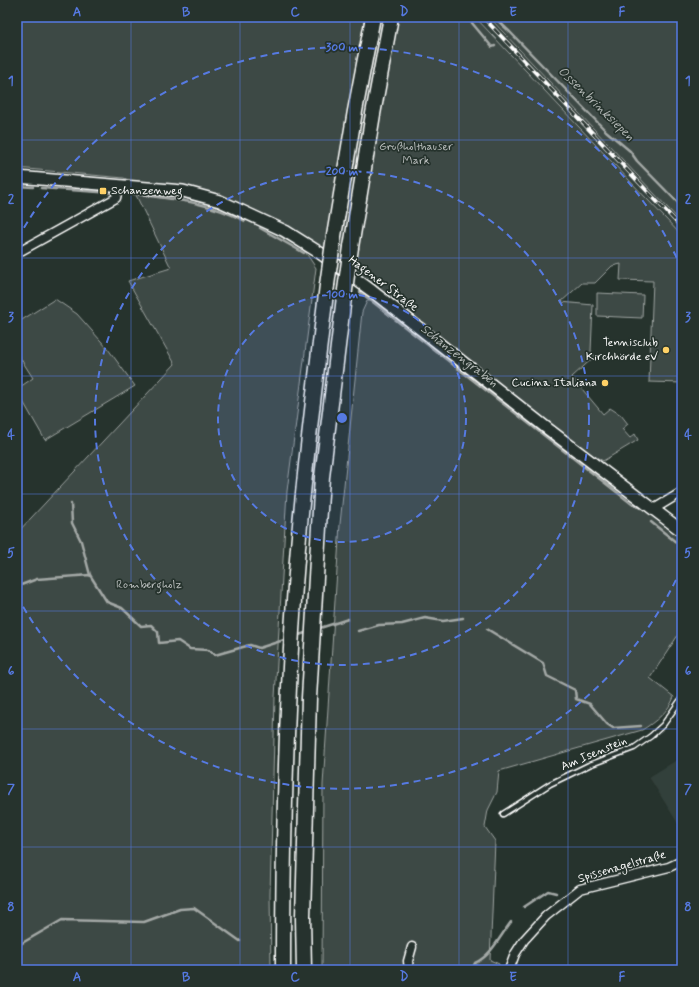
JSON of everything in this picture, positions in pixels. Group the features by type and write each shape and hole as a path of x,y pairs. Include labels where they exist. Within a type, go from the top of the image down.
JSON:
{"highway":[{"path":"283,970 283,856 288,697 297,558 310,424 327,285 334,236 373,17"},
{"path":"304,970 303,917 309,698 322,477 351,247 391,17"}],"main road":[{"name":"Hagener Straße","path":"17,177 183,191 220,201 285,231 320,253 372,291 682,531"}],"street":[{"path":"17,253 116,198 119,185"},
{"path":"654,509 682,492"},
{"name":"Spissenagelstraße","path":"509,970 515,954 524,940 546,916 580,889 669,867 682,861"},
{"path":"408,970 408,961 412,947"}],"lane":[{"name":"Am Isenstein","path":"503,814 550,784 589,765 634,748 663,725 682,698"}],"shaded area":[{"path":"475,17 488,17 682,223 682,236"},
{"path":"682,757 682,830 649,777"}],"green space":[{"name":"Großholthauser Mark","path":"17,17 475,17 682,236 682,383 649,382 653,281 620,280 621,264 612,266 595,283 582,283 561,302 593,305 591,351 595,356 572,377 603,414 610,408 621,415 628,424 622,429 630,438 635,434 638,440 603,461 548,429 320,253 220,201 140,186 124,178 17,168"},
{"path":"489,17 682,17 682,223"},
{"name":"Rombergholz","path":"135,193 176,196 209,204 260,225 304,250 316,268 287,491 275,697 270,895 271,970 17,970 17,533 175,364 128,281 171,268"},
{"path":"597,293 643,295 642,318 597,316"},
{"path":"55,299 77,314 108,349 135,386 45,440 21,398 20,387 33,378 17,353 17,323"},
{"path":"367,301 374,301 534,425 637,501 682,539 682,629 650,678 674,697 669,707 657,720 642,730 499,771 497,792 488,810 485,827 495,841 490,960 499,964 499,970 322,970 323,785 340,524 362,312"}],"waterway":[{"path":"467,17 492,47 495,46"},
{"name":"Ossenbrinksiepen","path":"494,17 606,131 630,151 637,161 682,207"},
{"name":"Schanzengraben","path":"17,186 33,187"},
{"name":"Schanzengraben","path":"41,188 113,193"},
{"name":"Schanzengraben","path":"134,194 204,205 245,221"},
{"name":"Schanzengraben","path":"260,228 304,253"},
{"name":"Schanzengraben","path":"360,292 632,504 641,508"},
{"path":"71,504 72,523 81,541 90,575"},
{"name":"Schanzengraben","path":"651,522 682,547"},
{"path":"17,585 37,579 90,575 107,602 122,608 141,626 151,625 158,632 159,643 178,641 190,649 208,650 215,655 250,645 259,648 287,639"},
{"path":"358,631 379,625 402,624 425,618 443,621 463,618"},
{"path":"317,629 348,619"},
{"path":"487,629 543,663 547,676 575,690 576,699 590,704 607,724 613,728 641,726"},
{"path":"296,636 308,632"},
{"path":"524,907 548,891 556,893"},
{"path":"17,946 62,920 144,922 180,909 194,908 240,941"},
{"path":"472,970 475,963 481,960 491,950 511,922"}],"railway":[{"path":"483,17 682,228"}],"place":[{"name":"Schanzenweg","path":"103,191"},
{"name":"Tennisclub Kirchhörde eV","path":"666,350"},
{"name":"Cucina Italiana","path":"605,383"}]}
